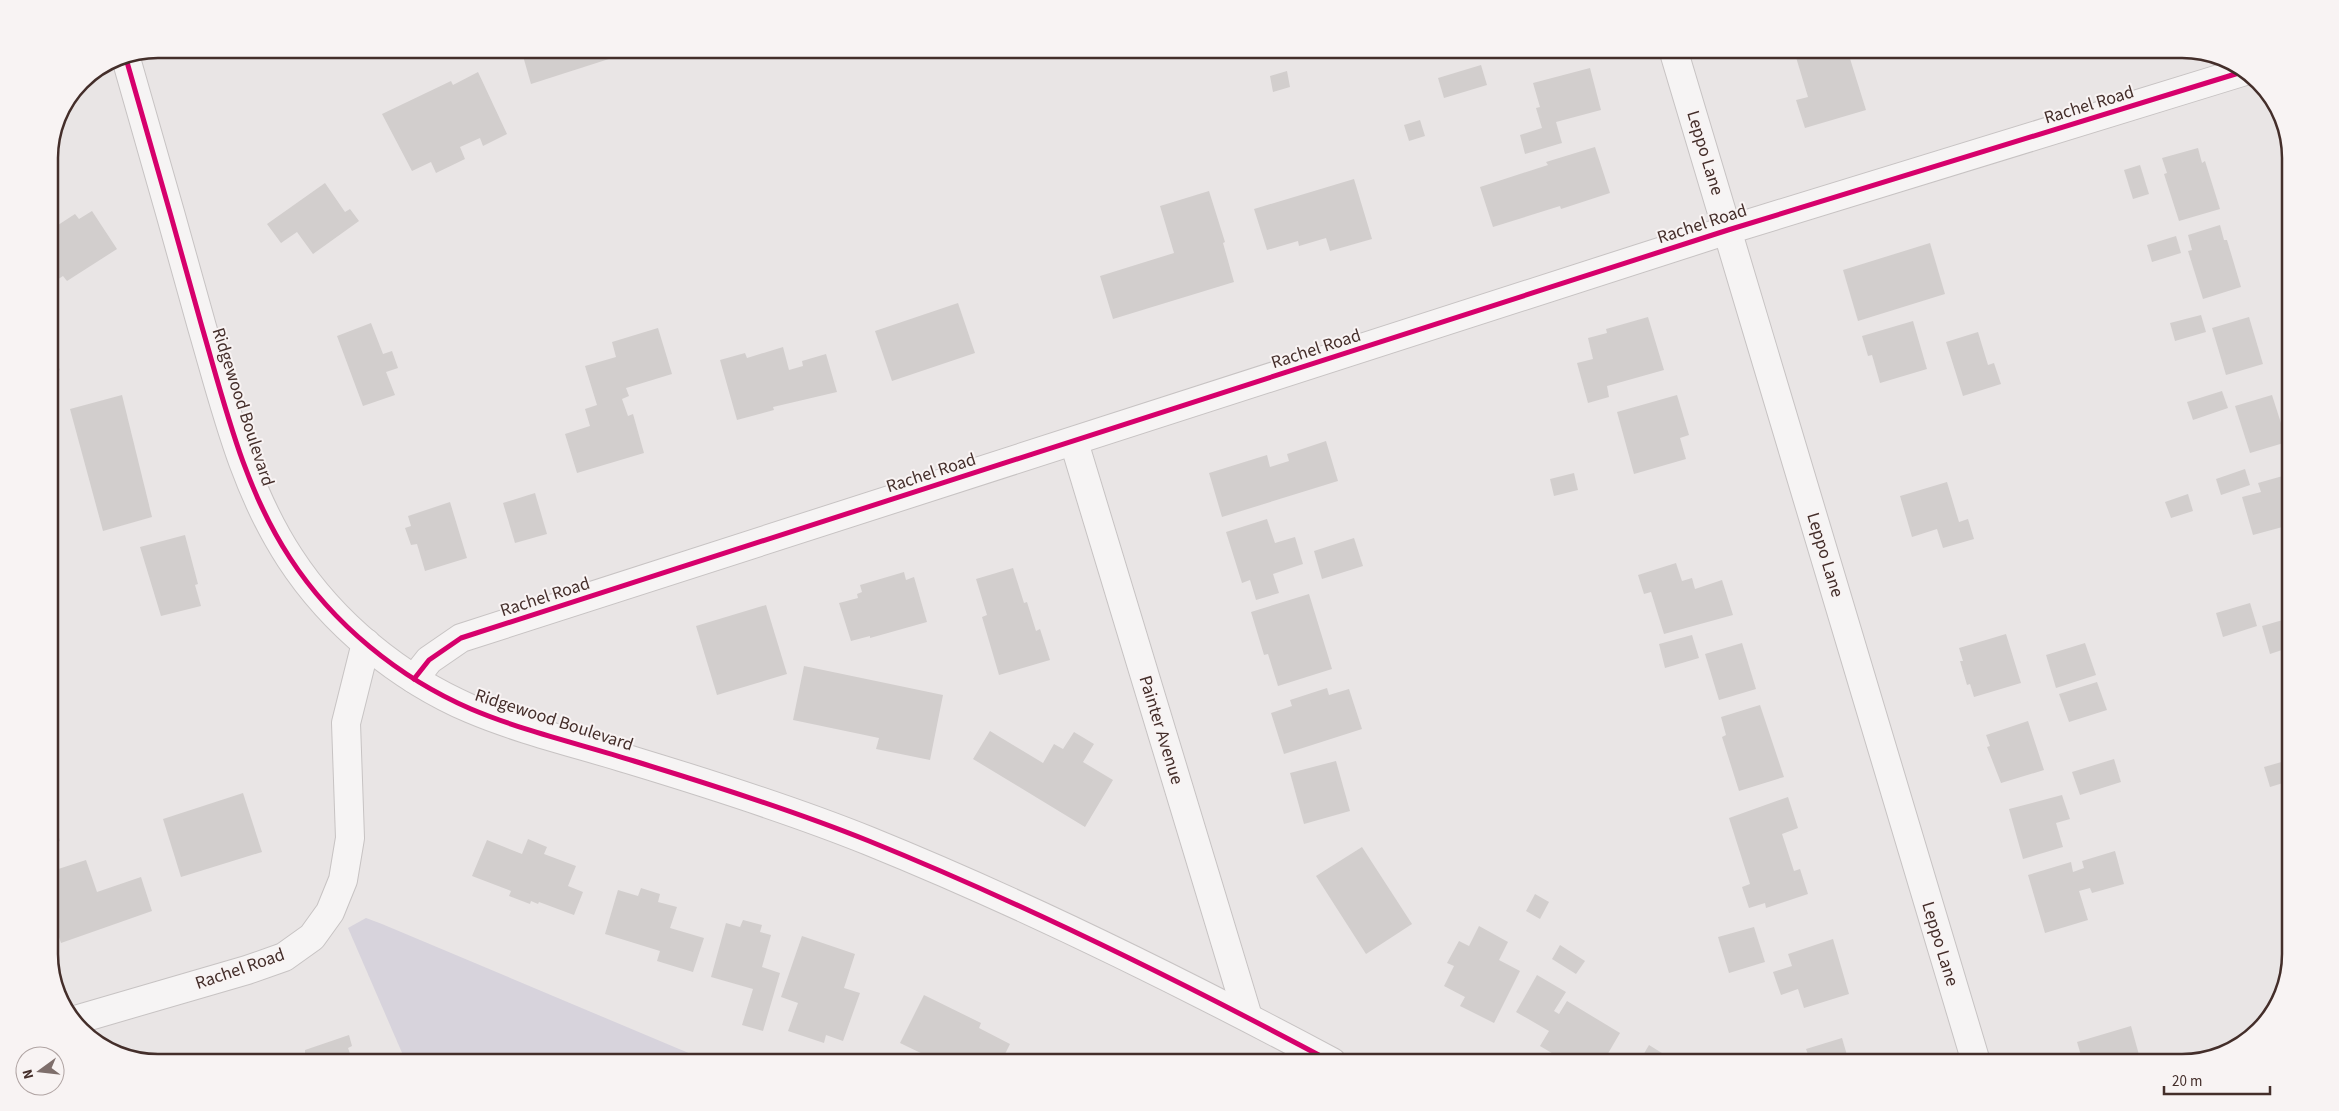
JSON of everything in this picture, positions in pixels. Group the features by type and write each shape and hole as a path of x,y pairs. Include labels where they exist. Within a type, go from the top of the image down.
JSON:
{"street":[{"name":"Leppo Lane","path":"1677,58 1974,1054"},
{"name":"Ridgewood Boulevard","path":"127,62 231,427 257,497 289,556 320,598 366,643 414,679 472,709 737,793 833,826 918,861 1248,1017 1317,1054"},
{"name":"Rachel Road","path":"414,679 429,660 461,638 1728,230 2236,74"},
{"name":"Painter Avenue","path":"1074,442 1248,1017"},
{"name":"Rachel Road","path":"81,1018 246,970 284,956 312,937 330,912 343,880 350,838 346,723 366,643"}],"shaded area":[{"path":"366,918 691,1054 403,1054 348,928"}],"building":[{"path":"524,58 612,58 531,84"},
{"path":"1796,58 1850,58 1866,110 1805,128 1796,100 1808,97"},
{"path":"1481,65 1487,85 1444,98 1438,78"},
{"path":"1590,68 1601,110 1556,122 1562,143 1525,154 1520,135 1542,128 1536,108 1540,107 1533,83"},
{"path":"1287,71 1290,87 1273,92 1270,76"},
{"path":"478,72 507,134 483,146 480,138 460,147 465,159 436,173 431,162 412,171 382,114 451,81 453,85"},
{"path":"1420,120 1425,136 1409,141 1404,125"},
{"path":"1595,147 1610,193 1561,209 1560,206 1493,227 1480,187 1548,165 1546,162"},
{"path":"2198,148 2202,163 2205,161 2220,209 2179,221 2164,174 2167,173 2162,158"},
{"path":"2140,165 2149,194 2133,199 2124,170"},
{"path":"1354,179 1372,239 1330,251 1326,238 1299,246 1298,241 1267,250 1254,209"},
{"path":"325,183 345,212 350,209 359,221 313,254 297,232 281,243 267,224"},
{"path":"1209,191 1225,242 1223,243 1234,282 1113,319 1100,276 1174,253 1160,206"},
{"path":"92,211 117,249 67,281 63,276 58,279 58,225 75,214 79,219"},
{"path":"2220,225 2224,240 2227,240 2241,287 2203,299 2188,251 2192,250 2188,235"},
{"path":"2176,236 2181,253 2152,262 2147,245"},
{"path":"1930,243 1945,294 1858,321 1843,270"},
{"path":"958,303 975,353 892,381 875,331"},
{"path":"2201,315 2206,332 2175,341 2170,323"},
{"path":"1648,317 1664,370 1607,386 1609,397 1588,403 1577,363 1593,359 1588,338 1607,333 1606,329"},
{"path":"2249,317 2263,364 2226,375 2212,328"},
{"path":"1913,321 1927,369 1880,383 1872,355 1868,356 1862,336"},
{"path":"371,323 383,354 392,351 398,368 386,372 395,395 363,406 337,336"},
{"path":"658,328 672,374 626,388 629,396 622,399 628,416 633,414 644,453 577,473 565,434 590,426 585,409 597,405 585,366 616,357 612,342"},
{"path":"1978,332 1988,365 1994,363 2001,384 1963,396 1946,342"},
{"path":"783,347 789,370 803,366 802,361 826,354 837,392 773,407 774,410 737,420 720,360 745,353 747,358"},
{"path":"2222,391 2228,408 2193,420 2187,402"},
{"path":"122,395 152,517 103,531 70,409"},
{"path":"1677,395 1689,435 1680,438 1686,459 1634,474 1617,412"},
{"path":"2272,395 2281,424 2281,444 2250,453 2235,406"},
{"path":"1326,441 1338,481 1222,517 1209,473 1267,455 1270,467 1289,461 1287,454"},
{"path":"2245,469 2250,485 2221,495 2216,479"},
{"path":"1574,473 1578,490 1554,496 1550,479"},
{"path":"2281,476 2281,527 2253,535 2242,497 2261,492 2258,483"},
{"path":"1947,482 1959,522 1968,519 1974,539 1943,548 1937,529 1912,537 1900,496"},
{"path":"535,493 547,534 515,543 503,503"},
{"path":"2188,494 2193,511 2171,518 2165,502"},
{"path":"450,502 467,558 425,571 417,544 411,545 405,528 411,526 408,516"},
{"path":"1267,519 1275,543 1295,537 1303,564 1273,574 1279,593 1256,600 1250,580 1242,583 1226,532"},
{"path":"185,535 198,584 195,585 201,606 161,616 140,547"},
{"path":"1354,538 1363,566 1322,579 1314,551"},
{"path":"1676,563 1682,581 1692,578 1695,589 1722,580 1733,615 1664,634 1651,592 1644,594 1638,575"},
{"path":"1013,568 1024,603 1027,602 1036,631 1040,629 1050,660 999,675 982,617 987,615 976,579"},
{"path":"904,572 906,580 914,577 927,622 870,638 870,636 851,641 839,603 858,598 857,594 862,592 860,585"},
{"path":"1309,594 1332,669 1278,686 1268,654 1264,655 1251,612"},
{"path":"2250,603 2257,626 2223,637 2216,613"},
{"path":"766,605 787,674 717,695 696,626"},
{"path":"2282,620 2282,650 2270,654 2262,626"},
{"path":"2006,634 2021,683 1974,697 1970,684 1967,685 1960,661 1963,661 1959,648"},
{"path":"1692,635 1699,658 1665,668 1659,644"},
{"path":"1742,643 1756,689 1719,700 1705,654"},
{"path":"2085,643 2096,675 2056,688 2046,655"},
{"path":"804,666 943,695 930,760 876,749 879,738 793,720"},
{"path":"2097,682 2107,710 2069,722 2059,694"},
{"path":"1327,688 1329,695 1349,689 1362,729 1284,754 1271,713 1292,706 1290,700"},
{"path":"1760,705 1784,777 1739,791 1722,737 1726,735 1721,717"},
{"path":"2028,721 2044,770 2001,783 1987,747 1990,746 1986,735"},
{"path":"990,731 1043,763 1054,744 1063,749 1074,732 1094,744 1083,762 1113,780 1085,827 973,759"},
{"path":"2114,759 2121,782 2080,795 2072,772"},
{"path":"1336,761 1350,811 1304,824 1290,773"},
{"path":"2282,762 2282,783 2270,787 2264,767"},
{"path":"243,793 262,852 181,877 163,819"},
{"path":"2062,795 2070,819 2056,823 2063,847 2023,859 2009,809"},
{"path":"1788,797 1798,828 1782,834 1794,871 1800,869 1808,894 1766,908 1765,903 1749,908 1742,887 1750,884 1729,818"},
{"path":"528,839 547,847 544,854 576,866 568,886 583,892 574,915 539,902 538,904 531,901 530,904 509,896 511,891 472,876 487,840 522,854"},
{"path":"1362,847 1412,924 1366,954 1316,876"},
{"path":"2115,851 2124,884 2092,893 2090,888 2079,891 2088,920 2045,933 2028,875 2071,862 2073,872 2084,868 2082,861"},
{"path":"86,860 97,892 141,877 152,911 61,943 58,934 58,869"},
{"path":"641,888 660,894 658,902 677,907 670,928 704,938 693,972 657,961 660,951 605,934 618,890 638,896"},
{"path":"1535,894 1549,902 1540,919 1526,911"},
{"path":"743,920 762,925 760,932 771,935 762,967 780,973 763,1031 742,1025 753,989 711,977 726,923 740,927"},
{"path":"1479,926 1508,942 1499,960 1520,971 1494,1023 1460,1006 1465,997 1444,986 1454,966 1447,963 1459,941 1469,946"},
{"path":"1754,927 1765,962 1729,973 1718,937"},
{"path":"802,936 855,954 844,988 860,993 843,1041 826,1035 824,1043 788,1031 798,1003 781,997"},
{"path":"1833,939 1849,994 1804,1008 1798,989 1781,995 1773,972 1792,966 1788,954"},
{"path":"1560,945 1585,961 1576,974 1552,959"},
{"path":"1537,975 1566,992 1554,1011 1559,1014 1567,1001 1620,1033 1608,1054 1554,1054 1540,1046 1549,1031 1516,1012"},
{"path":"924,995 981,1023 979,1028 1010,1044 1005,1054 923,1054 900,1043"},
{"path":"2131,1026 2139,1054 2081,1054 2077,1042"},
{"path":"349,1035 352,1046 348,1048 350,1054 305,1054 305,1050"},
{"path":"1842,1038 1847,1054 1808,1054 1806,1049"},
{"path":"1649,1045 1664,1054 1644,1054"}],"cycle path":[{"path":"127,62 219,387 248,475 274,531 307,582 347,627 370,647 418,682 491,717 531,731 752,798 869,841 987,891 1104,946 1317,1054"},
{"path":"414,679 429,660 461,638 1728,230 2236,74"}]}
